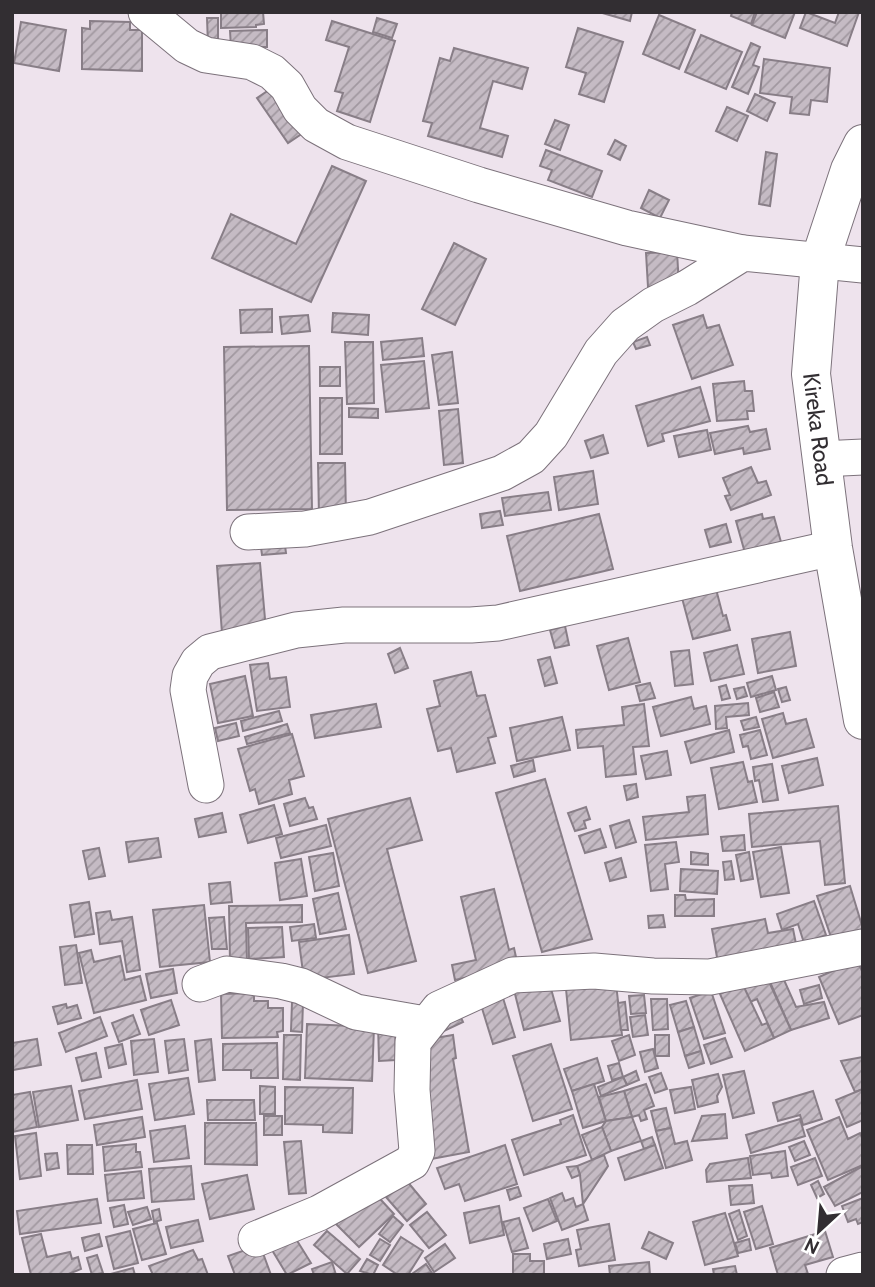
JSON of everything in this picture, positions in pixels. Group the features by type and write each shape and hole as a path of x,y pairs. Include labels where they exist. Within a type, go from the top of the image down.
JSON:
{"main road":[{"name":"Kireka Road","path":"863,144 850,170 820,261 811,374 833,548 863,720"}],"street":[{"path":"146,12 187,46 206,55 252,62 272,72 287,86 300,109 316,125 347,142 479,185 627,228 743,253 863,265"},
{"path":"248,532 305,529 370,517 489,477 531,457 551,435 601,352 625,325 653,305 743,253"},
{"path":"821,459 863,457"},
{"path":"206,785 188,690 190,676 198,662 210,652 296,630 344,625 498,623 833,548"},
{"path":"256,1239 319,1213 412,1162 417,1151 412,1090 413,1042 439,1009 513,975 594,971 710,977 863,947"},
{"path":"200,984 227,974 281,981 300,986 356,1012 425,1024"},
{"path":"844,1275 863,1270"}],"building":[{"path":"221,12 263,12 264,24 256,27 221,28"},
{"path":"599,12 632,12 630,21"},
{"path":"732,12 755,12 751,24 731,16"},
{"path":"757,12 795,12 785,38 752,25"},
{"path":"806,12 835,23 839,12 859,12 847,46 800,28"},
{"path":"659,15 695,30 679,69 643,54"},
{"path":"207,18 218,18 218,45 208,45"},
{"path":"377,18 397,24 392,38 373,32"},
{"path":"90,21 130,22 130,30 142,30 142,71 82,69 82,28 90,29"},
{"path":"332,21 395,41 370,122 337,111 343,93 335,91 349,47 326,40"},
{"path":"21,22 66,30 59,71 14,63"},
{"path":"578,28 623,42 604,102 579,94 586,73 566,67"},
{"path":"267,30 267,47 231,47 230,31"},
{"path":"701,35 742,52 726,89 685,72"},
{"path":"751,43 760,47 753,65 759,67 748,94 732,87"},
{"path":"454,48 528,68 522,89 493,81 480,128 508,136 502,157 428,136 432,123 423,121 440,58 450,61"},
{"path":"764,59 830,68 827,102 811,100 809,115 790,113 792,97 760,93"},
{"path":"272,88 303,133 288,143 257,98"},
{"path":"755,94 775,103 767,121 747,111"},
{"path":"727,107 748,116 737,141 716,131"},
{"path":"555,120 569,125 560,150 545,144"},
{"path":"615,140 626,146 620,160 608,154"},
{"path":"546,150 602,171 592,197 548,180 552,170 540,166"},
{"path":"766,152 777,154 770,206 759,204"},
{"path":"332,166 366,181 311,302 212,258 231,214 296,244"},
{"path":"649,190 669,200 660,218 641,208"},
{"path":"454,243 486,259 455,325 422,309"},
{"path":"677,252 679,285 648,287 646,253"},
{"path":"272,309 272,332 241,333 240,310"},
{"path":"333,313 369,315 368,335 332,332"},
{"path":"308,315 310,331 282,334 280,317"},
{"path":"703,315 707,328 719,325 733,365 692,379 673,325"},
{"path":"647,337 650,345 636,349 633,342"},
{"path":"422,338 424,356 383,360 381,342"},
{"path":"345,342 373,342 374,403 347,404"},
{"path":"309,346 312,509 227,510 224,347"},
{"path":"452,352 458,403 439,405 432,355"},
{"path":"424,361 429,408 386,412 381,365"},
{"path":"320,367 340,367 340,386 320,386"},
{"path":"744,381 745,391 752,391 754,411 747,411 748,419 717,421 713,384"},
{"path":"700,387 710,421 662,434 664,441 648,446 636,406"},
{"path":"320,398 342,398 342,454 320,454"},
{"path":"349,408 378,409 378,418 349,417"},
{"path":"458,409 463,463 444,465 439,411"},
{"path":"748,426 750,432 766,429 770,449 744,454 743,448 715,454 710,433"},
{"path":"707,430 711,450 679,457 674,436"},
{"path":"603,435 608,453 591,458 585,441"},
{"path":"318,463 345,463 346,516 319,516"},
{"path":"751,467 758,483 766,481 771,495 731,510 725,496 730,495 723,478"},
{"path":"593,471 598,504 559,510 554,477"},
{"path":"548,492 551,510 505,516 502,498"},
{"path":"500,511 503,525 482,528 480,514"},
{"path":"599,514 613,569 520,591 507,536"},
{"path":"762,514 763,519 774,517 781,542 745,553 736,521"},
{"path":"726,524 731,542 710,547 705,530"},
{"path":"284,538 286,553 262,555 260,540"},
{"path":"260,563 266,630 222,633 217,566"},
{"path":"716,589 723,616 726,615 730,630 693,639 682,598"},
{"path":"565,626 569,645 555,648 550,630"},
{"path":"790,632 796,666 758,673 752,639"},
{"path":"628,638 640,682 609,690 597,646"},
{"path":"737,645 744,674 711,681 704,653"},
{"path":"400,648 408,668 395,673 388,654"},
{"path":"689,650 693,684 675,686 671,652"},
{"path":"550,657 557,683 545,686 538,660"},
{"path":"268,663 270,679 286,677 290,707 257,711 250,665"},
{"path":"471,672 477,696 485,695 496,736 488,738 495,763 457,772 451,748 438,751 427,709 440,706 434,681"},
{"path":"245,676 253,716 218,723 210,684"},
{"path":"772,676 776,690 751,697 747,683"},
{"path":"650,683 655,698 640,701 636,686"},
{"path":"726,685 730,698 722,700 719,687"},
{"path":"744,687 747,696 737,699 734,689"},
{"path":"786,687 790,700 782,702 778,689"},
{"path":"774,692 779,707 760,712 756,698"},
{"path":"691,697 694,709 706,706 710,724 661,736 653,707"},
{"path":"748,703 749,715 726,717 727,728 716,729 715,706"},
{"path":"376,704 381,727 315,738 311,715"},
{"path":"644,704 649,746 633,747 636,774 606,777 603,746 578,748 576,730 624,725 622,707"},
{"path":"279,711 282,721 243,731 241,721"},
{"path":"783,713 786,724 806,719 814,747 773,758 762,719"},
{"path":"562,717 570,750 517,761 510,728"},
{"path":"756,717 759,727 744,730 741,721"},
{"path":"236,723 239,736 218,741 215,728"},
{"path":"287,724 290,733 247,744 245,737"},
{"path":"729,730 734,752 691,763 685,742"},
{"path":"760,730 767,755 751,759 748,746 743,747 740,735"},
{"path":"292,734 304,776 289,780 292,794 259,804 255,789 250,791 238,749"},
{"path":"667,751 671,775 646,779 641,756"},
{"path":"817,758 823,785 789,793 782,766"},
{"path":"533,760 535,771 514,777 511,766"},
{"path":"743,762 748,782 752,781 757,802 719,809 711,768"},
{"path":"772,764 778,800 763,802 759,780 755,781 753,767"},
{"path":"545,779 592,939 542,952 496,793"},
{"path":"636,784 638,797 627,800 624,786"},
{"path":"705,795 708,834 646,840 643,817 689,812 687,797"},
{"path":"305,798 309,808 313,807 317,819 290,826 284,804"},
{"path":"410,798 422,840 387,849 416,961 368,973 328,819"},
{"path":"274,805 282,834 248,843 240,815"},
{"path":"838,806 845,883 825,885 820,841 752,847 749,814"},
{"path":"586,807 590,819 584,821 586,828 575,831 568,813"},
{"path":"222,813 226,832 199,837 195,819"},
{"path":"629,820 636,842 616,848 610,826"},
{"path":"326,825 331,846 281,858 276,838"},
{"path":"600,829 606,847 585,853 579,836"},
{"path":"744,835 745,850 723,851 721,837"},
{"path":"158,838 161,857 129,862 126,842"},
{"path":"676,842 679,862 665,864 668,889 651,891 645,845"},
{"path":"781,847 789,893 761,897 753,852"},
{"path":"99,848 105,876 89,879 83,851"},
{"path":"691,852 708,854 708,865 691,864"},
{"path":"749,852 753,879 741,881 736,855"},
{"path":"333,853 339,886 315,891 309,857"},
{"path":"621,858 626,877 610,881 605,863"},
{"path":"301,859 307,896 280,900 275,863"},
{"path":"731,861 734,879 725,880 723,862"},
{"path":"681,869 718,871 717,894 680,891"},
{"path":"230,882 232,902 211,904 209,884"},
{"path":"850,886 863,929 832,940 817,896"},
{"path":"494,889 509,950 514,948 518,966 455,980 452,965 476,960 461,897"},
{"path":"338,893 346,929 320,934 313,899"},
{"path":"675,895 685,895 686,900 714,899 714,916 675,916"},
{"path":"814,901 826,935 804,943 798,924 782,930 777,914"},
{"path":"89,902 94,934 75,937 70,905"},
{"path":"204,905 210,962 160,967 153,910"},
{"path":"302,905 302,922 246,923 247,962 230,962 229,906"},
{"path":"110,911 112,920 132,917 140,970 127,972 122,941 100,944 96,913"},
{"path":"663,915 665,927 649,928 648,916"},
{"path":"224,917 227,949 212,949 209,918"},
{"path":"765,919 768,933 793,929 797,949 718,963 712,929"},
{"path":"314,924 316,938 292,941 290,927"},
{"path":"282,927 284,957 249,959 248,928"},
{"path":"349,935 354,974 304,980 299,942"},
{"path":"76,945 82,983 65,985 60,947"},
{"path":"91,950 94,962 120,956 125,980 140,976 146,1000 94,1013 79,953"},
{"path":"857,960 863,973 863,1015 839,1024 819,977"},
{"path":"173,969 177,993 151,998 146,974"},
{"path":"780,971 796,1007 824,1002 829,1018 791,1030 770,982"},
{"path":"765,973 791,1030 774,1038 757,999 750,1002 742,983"},
{"path":"548,978 560,1021 524,1030 513,986"},
{"path":"742,983 762,1025 767,1023 774,1038 745,1051 720,994"},
{"path":"616,984 622,1035 571,1040 566,989"},
{"path":"819,985 822,998 804,1004 800,990"},
{"path":"711,991 725,1033 704,1039 690,998"},
{"path":"254,993 254,1001 268,1001 268,1008 283,1008 283,1031 277,1032 278,1037 222,1038 221,994"},
{"path":"644,995 646,1013 631,1014 629,996"},
{"path":"503,998 515,1037 493,1044 481,1005"},
{"path":"651,999 667,999 668,1029 653,1030"},
{"path":"171,1000 179,1025 149,1035 141,1010"},
{"path":"686,1001 694,1027 678,1032 670,1005"},
{"path":"292,1002 303,1003 302,1032 291,1031"},
{"path":"625,1002 628,1030 621,1030 618,1003"},
{"path":"66,1004 67,1008 77,1005 81,1018 58,1024 53,1007"},
{"path":"458,1011 463,1022 444,1031 438,1019"},
{"path":"133,1015 140,1034 119,1042 112,1023"},
{"path":"645,1015 648,1035 633,1037 630,1017"},
{"path":"100,1017 107,1036 66,1052 59,1033"},
{"path":"395,1023 396,1060 379,1061 378,1024"},
{"path":"307,1024 374,1027 372,1081 305,1078"},
{"path":"694,1027 701,1051 685,1056 678,1032"},
{"path":"284,1035 301,1035 300,1080 283,1079"},
{"path":"453,1035 456,1058 453,1059 469,1152 431,1159 423,1040"},
{"path":"629,1035 635,1055 619,1061 612,1041"},
{"path":"655,1035 669,1035 669,1056 655,1056"},
{"path":"725,1038 732,1057 711,1064 704,1045"},
{"path":"37,1039 41,1065 13,1070 12,1043"},
{"path":"154,1039 158,1072 134,1075 131,1041"},
{"path":"184,1039 188,1070 169,1073 165,1041"},
{"path":"211,1039 215,1080 199,1082 195,1041"},
{"path":"277,1043 278,1078 251,1078 251,1070 223,1070 223,1044"},
{"path":"122,1044 126,1064 109,1068 105,1048"},
{"path":"551,1044 572,1109 533,1121 513,1056"},
{"path":"653,1049 658,1068 645,1072 640,1052"},
{"path":"701,1051 704,1063 689,1068 685,1056"},
{"path":"96,1053 101,1077 82,1081 76,1058"},
{"path":"863,1057 863,1089 855,1092 841,1061"},
{"path":"597,1058 604,1081 572,1091 564,1069"},
{"path":"619,1063 623,1077 612,1080 608,1066"},
{"path":"636,1071 639,1080 627,1085 623,1077"},
{"path":"744,1071 754,1113 733,1118 723,1075"},
{"path":"661,1073 667,1089 655,1093 649,1077"},
{"path":"718,1074 722,1087 717,1096 718,1102 698,1107 692,1080"},
{"path":"623,1077 627,1085 601,1096 598,1087"},
{"path":"188,1078 194,1114 155,1120 149,1084"},
{"path":"137,1080 142,1109 85,1119 79,1091"},
{"path":"594,1084 606,1121 583,1128 572,1091"},
{"path":"646,1084 654,1106 644,1110 647,1119 641,1121 639,1115 632,1117 624,1091"},
{"path":"71,1086 78,1120 39,1127 33,1092"},
{"path":"260,1086 275,1087 275,1114 260,1114"},
{"path":"285,1087 353,1088 352,1133 323,1132 323,1125 285,1124"},
{"path":"691,1087 695,1109 675,1113 670,1090"},
{"path":"863,1089 863,1120 847,1127 836,1100"},
{"path":"624,1091 632,1117 606,1121 599,1097"},
{"path":"813,1091 822,1119 803,1125 800,1115 778,1121 773,1103"},
{"path":"30,1092 37,1127 12,1132 12,1095"},
{"path":"207,1100 254,1100 255,1120 208,1120"},
{"path":"666,1108 671,1128 656,1131 651,1111"},
{"path":"725,1114 727,1138 692,1141 702,1116"},
{"path":"573,1115 586,1155 524,1175 512,1140 561,1124 560,1120"},
{"path":"264,1116 282,1116 282,1135 264,1135"},
{"path":"142,1117 145,1137 97,1145 94,1125"},
{"path":"632,1117 641,1141 611,1151 602,1127 606,1121"},
{"path":"839,1117 848,1139 860,1133 863,1140 863,1165 828,1180 807,1130"},
{"path":"800,1119 805,1136 751,1153 746,1135"},
{"path":"205,1123 256,1123 257,1165 205,1164"},
{"path":"185,1126 189,1158 154,1162 150,1131"},
{"path":"602,1127 611,1151 592,1160 582,1135"},
{"path":"671,1128 675,1144 687,1141 692,1160 666,1168 656,1131"},
{"path":"36,1133 41,1176 20,1179 15,1136"},
{"path":"652,1137 655,1145 644,1149 641,1141"},
{"path":"301,1141 306,1193 289,1194 284,1142"},
{"path":"804,1141 810,1155 795,1161 789,1147"},
{"path":"136,1144 142,1167 105,1171 103,1147"},
{"path":"67,1145 92,1145 93,1174 68,1174"},
{"path":"505,1145 517,1184 465,1201 459,1184 445,1189 437,1168"},
{"path":"655,1145 663,1168 625,1180 618,1158"},
{"path":"785,1151 788,1176 772,1178 771,1173 753,1175 750,1156"},
{"path":"57,1153 59,1168 47,1170 45,1154"},
{"path":"604,1155 608,1166 583,1204 577,1166"},
{"path":"748,1158 751,1178 707,1182 706,1170 710,1164"},
{"path":"815,1158 822,1176 798,1185 791,1167"},
{"path":"191,1166 194,1199 152,1202 149,1169"},
{"path":"577,1166 580,1175 572,1178 567,1167"},
{"path":"863,1166 863,1192 835,1206 824,1187"},
{"path":"141,1171 144,1198 108,1201 105,1175"},
{"path":"247,1175 254,1209 210,1219 202,1184"},
{"path":"406,1180 426,1204 407,1221 386,1197"},
{"path":"818,1181 824,1194 817,1198 811,1185"},
{"path":"752,1185 754,1203 731,1205 729,1186"},
{"path":"369,1187 394,1214 359,1247 333,1221"},
{"path":"518,1187 521,1196 510,1200 507,1190"},
{"path":"562,1193 565,1201 573,1198 576,1207 583,1204 588,1220 562,1230 550,1198"},
{"path":"863,1198 863,1222 858,1224 856,1219 848,1222 842,1206"},
{"path":"97,1199 101,1223 20,1234 17,1211"},
{"path":"548,1199 557,1221 533,1231 524,1208"},
{"path":"124,1205 128,1224 114,1227 110,1208"},
{"path":"499,1206 504,1235 470,1243 464,1213"},
{"path":"762,1206 773,1244 756,1249 744,1212"},
{"path":"147,1207 151,1219 133,1225 128,1212"},
{"path":"159,1209 161,1220 154,1222 152,1211"},
{"path":"739,1210 747,1236 738,1240 729,1214"},
{"path":"427,1212 446,1235 429,1248 410,1225"},
{"path":"725,1213 738,1256 705,1265 693,1222"},
{"path":"393,1216 403,1225 390,1242 379,1234"},
{"path":"519,1218 528,1248 512,1252 503,1222"},
{"path":"198,1220 203,1241 171,1248 166,1227"},
{"path":"157,1223 166,1254 142,1260 133,1229"},
{"path":"609,1224 615,1260 579,1266 576,1250 581,1249 577,1230"},
{"path":"130,1231 138,1263 114,1269 106,1237"},
{"path":"291,1231 311,1263 287,1275 269,1245"},
{"path":"327,1231 360,1259 347,1274 314,1245"},
{"path":"825,1231 833,1257 805,1265 808,1274 778,1275 770,1248"},
{"path":"649,1232 673,1243 666,1259 642,1248"},
{"path":"41,1234 47,1257 70,1252 72,1259 78,1257 81,1269 66,1275 31,1275 22,1238"},
{"path":"99,1234 102,1246 85,1251 82,1238"},
{"path":"401,1237 423,1251 408,1275 398,1275 383,1265"},
{"path":"380,1239 390,1245 380,1261 370,1255"},
{"path":"568,1239 571,1254 547,1259 544,1244"},
{"path":"749,1239 751,1250 738,1253 735,1243"},
{"path":"445,1244 455,1258 434,1272 425,1258"},
{"path":"260,1245 271,1275 235,1275 228,1256"},
{"path":"193,1250 198,1260 202,1259 208,1275 153,1275 149,1266"},
{"path":"513,1254 530,1254 530,1261 544,1261 544,1275 513,1275"},
{"path":"97,1255 103,1273 92,1275 87,1258"},
{"path":"367,1259 378,1265 373,1275 360,1271"},
{"path":"332,1262 336,1275 314,1275 312,1269"},
{"path":"649,1262 650,1275 610,1275 609,1266"},
{"path":"426,1264 432,1273 412,1274"},
{"path":"735,1266 737,1275 714,1275 713,1269"},
{"path":"133,1268 135,1275 107,1275"}]}
